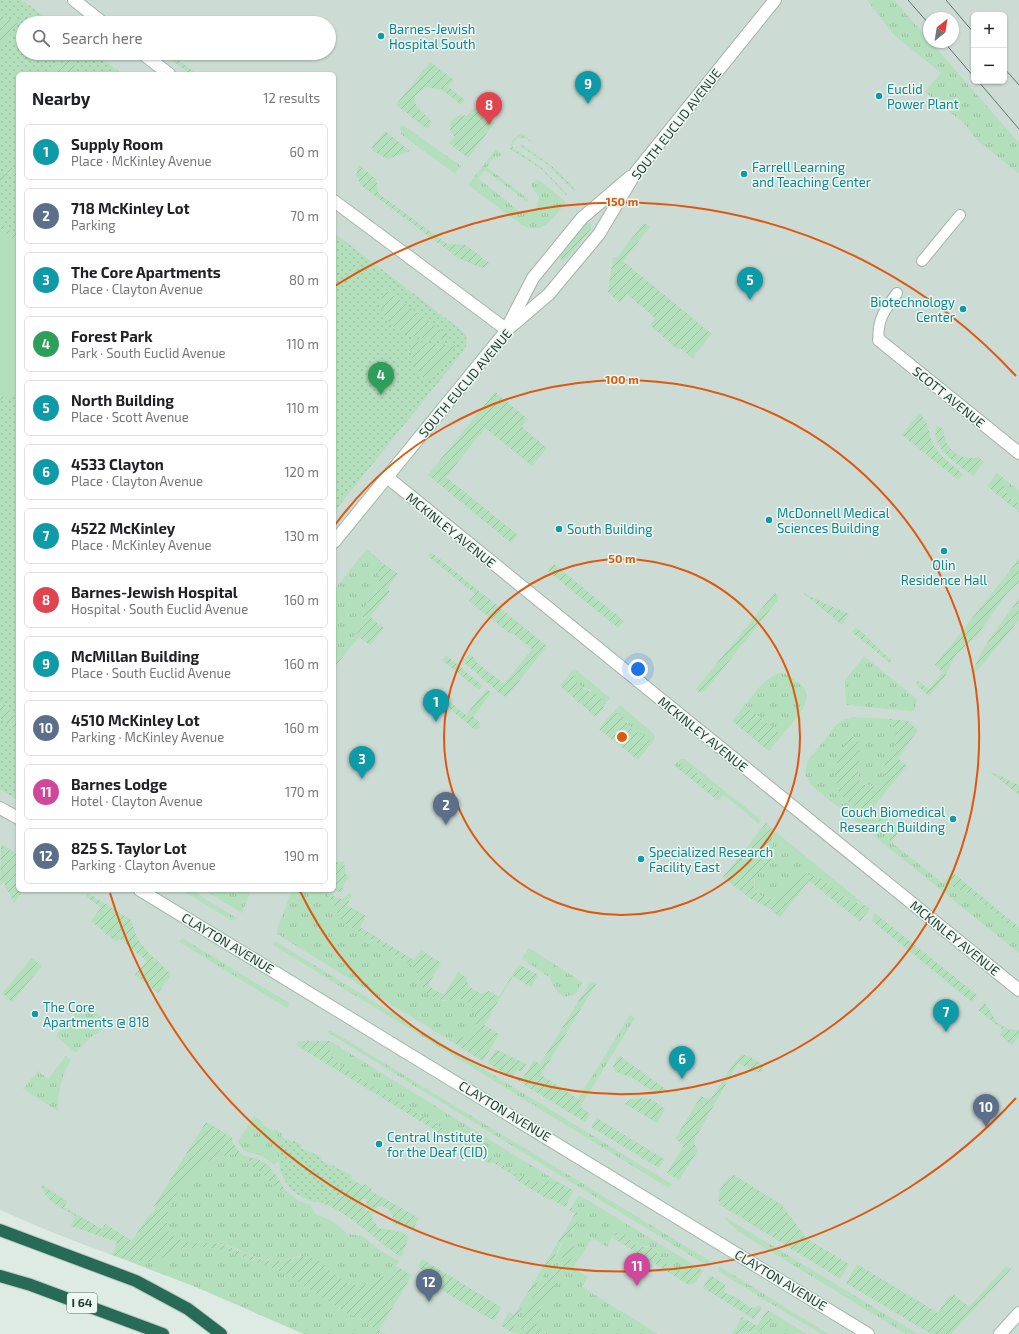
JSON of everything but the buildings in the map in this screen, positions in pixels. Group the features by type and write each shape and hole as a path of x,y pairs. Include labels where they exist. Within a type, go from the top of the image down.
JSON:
{"highway":[{"path":"0,1230 136,1281 188,1309 221,1334"},
{"name":"I 64","path":"0,1276 45,1290 163,1334"}],"street":[{"path":"74,0 94,16"},
{"name":"SOUTH EUCLID AVENUE","path":"336,540 506,330 549,294 598,234 636,172 775,0"},
{"path":"151,60 166,72"},
{"path":"336,202 506,330 534,278 582,218 636,172"},
{"name":"SCOTT AVENUE","path":"879,340 1019,453"},
{"name":"MCKINLEY AVENUE","path":"387,477 1019,990"},
{"path":"0,808 16,817"},
{"name":"CLAYTON AVENUE","path":"143,892 868,1334"},
{"path":"1000,1334 1019,1313"}],"lane":[{"path":"922,262 960,215"},
{"path":"879,340 877,330 881,316 897,293"}],"shaded area":[{"path":"0,0 1019,0 1019,1334 304,1334 196,1287 51,1232 0,1210"}],"green space":[{"path":"0,0 22,0 44,16 16,16 16,60 104,60 120,72 16,72 16,799 0,789"},
{"path":"867,0 894,0 923,33 923,48 936,48 1019,143 1019,174 976,139 964,123 925,92 941,73 894,35"},
{"path":"0,17 16,21 16,25 0,49"},
{"path":"69,60 74,62 75,69 71,72 49,72 55,65"},
{"path":"171,60 178,60 194,72 187,72"},
{"path":"430,62 454,80 448,87 465,100 461,105 441,89 439,90 427,87 419,92 415,97 415,102 420,110 432,122 429,128 426,128 396,105"},
{"path":"475,107 495,122 468,158 449,143 455,137 450,129 450,124 454,118 458,116 467,116"},
{"path":"403,125 461,166 455,174 401,134 400,127"},
{"path":"385,131 410,151 388,159 373,151 372,147"},
{"path":"521,133 535,144 525,138 517,138 512,144 513,148 541,167 567,194 566,195 540,168 510,149 513,139"},
{"path":"521,144 552,166 576,190 574,191 548,165 520,146"},
{"path":"496,149 502,154 498,157 495,156 487,167 528,199 527,202 485,170 478,178 519,211 530,212 536,209 539,197 532,187 532,183 537,180 566,202 553,219 542,227 530,228 522,225 468,185"},
{"path":"359,165 376,179 378,193 447,244 466,245 490,264 482,268 458,258 363,187 356,176"},
{"path":"10,167 16,170 16,178 7,172 0,182 0,176 5,169"},
{"path":"0,223 16,235 16,241 0,229"},
{"path":"587,223 591,224 591,229 567,259 562,261 559,257 560,254"},
{"path":"644,223 650,227 623,261 712,334 692,358 680,348 678,350 650,325 655,318 627,294 620,303 608,292 613,257 617,257"},
{"path":"0,229 16,241 16,387 7,399 0,394"},
{"path":"336,235 460,329 464,333 467,340 465,349 336,510"},
{"path":"385,289 446,334 446,337 435,339 423,338 410,335 399,329 389,321 383,312 381,301"},
{"path":"410,340 437,345 454,345 456,347 428,382 414,364"},
{"path":"16,387 16,393 9,401 4,402 0,399 0,394 7,399"},
{"path":"495,392 528,419 522,427 547,448 532,466 485,428 446,477 518,535 511,543 428,475"},
{"path":"919,413 923,416 927,424 931,440 936,449 963,474 958,480 902,435"},
{"path":"937,425 944,430 946,443 954,452 966,457 978,457 984,462 973,476 940,448 935,433"},
{"path":"997,473 1003,478 1004,486 1009,497 1019,504 1019,512 987,486"},
{"path":"1003,478 1019,491 1019,504 1012,500 1007,494"},
{"path":"367,549 379,560 379,580 377,589 366,605 360,629 336,660 336,588"},
{"path":"431,552 547,646 505,697 462,661 469,654 477,660 476,662 504,684 532,649 512,633 510,634 469,601 475,594 428,556"},
{"path":"1019,559 1019,582 1007,593 978,634 955,656 945,676 929,696 916,685 918,681 929,689 943,672 935,665"},
{"path":"379,560 398,574 387,588 390,592 370,617 384,628 370,645 359,637 336,666 336,660 360,629 366,605 377,589 379,580"},
{"path":"554,564 624,621 618,628 548,571"},
{"path":"775,592 778,597 777,601 705,691 700,693 696,689"},
{"path":"803,593 849,614 842,625"},
{"path":"1019,599 1019,620 977,671 972,674 987,644"},
{"path":"856,627 892,661 890,663 852,632"},
{"path":"446,655 483,686 479,690 442,660"},
{"path":"864,656 917,699 915,709 912,711 846,705 845,680"},
{"path":"574,668 610,698 604,705 590,690 577,685 573,676"},
{"path":"573,669 578,684 582,688 597,695 601,700 604,707 596,717 560,686"},
{"path":"780,673 788,675 799,683 804,689 806,696 802,710 782,735 745,705 765,682"},
{"path":"433,688 466,715 487,689 491,693 473,717 480,723 480,728 475,730 430,692"},
{"path":"0,699 16,717 16,730 0,718"},
{"path":"620,705 654,734 655,739 648,747 648,737 633,730 623,717 613,713"},
{"path":"745,705 782,735 769,751 732,721"},
{"path":"612,713 622,716 629,727 649,739 649,747 638,760 599,729"},
{"path":"853,717 890,719 897,738 893,750 888,755 886,778 881,786 869,785 861,781 858,773 860,760 839,789 843,795 852,803 876,818 891,842 943,883 973,895 1019,933 1019,953 811,785 805,774 807,762 836,725 843,720"},
{"path":"890,719 908,721 918,730 898,758 907,766 873,807 901,830 891,842 877,819 845,799 837,785 836,777 836,768 841,752 849,737 854,737 859,744 860,752 858,769 861,782 868,786 881,786 885,776 885,761 895,746 897,739"},
{"path":"681,759 685,759 761,820 758,823 717,789 703,782 699,774 684,767 679,769 674,765"},
{"path":"684,767 694,770 705,783 724,794 718,801 679,769"},
{"path":"989,771 1019,785 1019,795"},
{"path":"766,823 772,829 773,856 769,865 756,876 754,880 755,891 761,896 773,900 778,898 797,877 811,875 825,882 851,901 868,907 870,909 860,921 809,881 780,917 770,909 751,899 723,877"},
{"path":"772,829 864,904 851,901 821,879 791,883 783,896 773,900 761,896 755,891 755,878 773,855"},
{"path":"1,844 16,853 16,892 22,892 14,903 4,883 0,885"},
{"path":"344,861 346,875 349,876 342,888 345,891 336,891 336,863"},
{"path":"952,872 1019,927 1019,933 973,895 943,883"},
{"path":"184,892 194,892 238,919 231,920"},
{"path":"207,892 250,892 242,913"},
{"path":"291,892 327,892 332,904 346,924 410,964 418,971 423,987 443,1001 456,999 465,1001 469,1004 478,1018 474,1028 468,1034 460,1038 449,1040 277,934 278,926"},
{"path":"327,892 337,898 342,899 350,893 352,895 347,905 366,916 360,927 414,960 421,950 441,963 428,985 436,991 444,994 458,972 467,978 468,986 481,994 489,991 499,997 519,964 538,975 531,987 513,976 484,1025 499,1034 483,1061 449,1040 460,1038 468,1034 474,1028 478,1018 467,1002 456,999 437,999 430,995 424,989 414,968 410,964 346,924 337,914"},
{"path":"88,893 131,920 137,938 147,951 171,974 158,993 135,975 147,961 120,939 116,942 91,921 101,908 86,896"},
{"path":"876,914 977,995 972,1002 871,920"},
{"path":"182,938 289,1003 287,1008 179,942"},
{"path":"275,941 673,1185 667,1187 273,945"},
{"path":"529,948 582,982 576,994 564,997 556,990 549,977 522,959"},
{"path":"32,958 42,966 12,1002 2,993"},
{"path":"589,984 596,984 541,1075 583,1102 580,1107 590,1114 585,1122 516,1080 518,1076 523,1078 534,1060 540,1064"},
{"path":"985,1002 997,1023 1011,1030 1019,1030 1019,1036 1012,1045 1000,1035 1003,1030 978,1010"},
{"path":"84,1003 111,1024 91,1037 76,1053 56,1036"},
{"path":"630,1015 635,1018 583,1102 578,1099"},
{"path":"330,1030 710,1261 706,1265 327,1032"},
{"path":"299,1041 330,1041 330,1053 342,1067 524,1178 540,1183 555,1180 574,1191 565,1207 551,1199 549,1200 515,1179 516,1177 492,1162 490,1164 296,1045"},
{"path":"330,1041 555,1180 540,1183 524,1178 342,1067 330,1053"},
{"path":"496,1049 526,1064 521,1072 517,1070 512,1078 488,1063"},
{"path":"742,1055 750,1057 761,1064 763,1066 762,1072 754,1072 738,1063 694,1140 697,1152 679,1180 667,1173 684,1145 675,1139 701,1096 710,1100 736,1060"},
{"path":"66,1056 71,1060 61,1084 58,1111 23,1089 38,1071 48,1079"},
{"path":"620,1056 671,1093 649,1089 633,1078 616,1072 613,1067 617,1058"},
{"path":"631,1099 651,1099 665,1109 657,1123 625,1104"},
{"path":"254,1116 263,1122 262,1124 273,1131 275,1129 282,1133 281,1136 284,1138 280,1147 279,1161 274,1165 261,1155 244,1151 238,1142"},
{"path":"597,1118 664,1159 659,1168 591,1127"},
{"path":"206,1122 232,1137 233,1143 241,1154 233,1154 209,1161 201,1166 183,1184 170,1207 167,1219 169,1229 175,1237 190,1242 219,1244 270,1261 310,1257 322,1263 338,1277 356,1285 367,1284 378,1280 396,1266 412,1275 379,1330 385,1334 377,1334 372,1325 363,1318 350,1315 284,1273 228,1251 206,1247 176,1249 158,1260 149,1262 124,1259 112,1255 117,1242 71,1226 75,1216 54,1203 43,1190 41,1184 67,1201 64,1207 102,1229 105,1224 132,1241 150,1213 153,1214 156,1207 154,1206"},
{"path":"284,1138 302,1145 301,1148 321,1157 320,1160 352,1176 351,1179 353,1180 342,1194 328,1201 314,1201 300,1196 289,1186 282,1173 279,1156"},
{"path":"241,1154 247,1157 252,1166 267,1177 272,1185 277,1189 286,1191 297,1200 310,1205 316,1214 330,1220 348,1234 362,1236 381,1251 399,1261 396,1266 382,1278 371,1283 354,1285 344,1281 321,1263 308,1258 297,1257 280,1261 262,1259 222,1244 190,1242 174,1237 169,1230 167,1222 168,1212 172,1202 184,1183 200,1166 222,1156"},
{"path":"247,1157 255,1158 271,1168 286,1191 277,1189 272,1185 267,1177 252,1166"},
{"path":"734,1175 782,1205 806,1238 849,1264 840,1279 719,1204 719,1195 723,1183"},
{"path":"353,1180 363,1186 365,1184 372,1189 371,1191 419,1218 413,1229 402,1223 399,1226 392,1223 392,1213 385,1207 378,1206 376,1209 367,1206 366,1199 362,1199 360,1203 365,1210 375,1212 376,1214 372,1214 372,1218 378,1228 402,1232 409,1237 401,1257 350,1218 329,1206 318,1202 335,1199 347,1190"},
{"path":"579,1195 691,1263 681,1271 664,1263 656,1252 647,1246 637,1246 624,1235 614,1234 607,1247 592,1238 573,1268 588,1277 582,1287 658,1334 549,1334 532,1324 578,1247 566,1250 558,1268 537,1291 521,1329 522,1334 513,1333 516,1317 539,1280 550,1268 567,1235 574,1230 576,1211 571,1207"},
{"path":"571,1207 579,1215 578,1223 560,1245 550,1268 539,1280 516,1317 513,1333 501,1326 509,1312 514,1315 575,1214 569,1210"},
{"path":"725,1217 918,1334 906,1334 739,1232"},
{"path":"616,1233 624,1235 637,1246 652,1248 664,1262 675,1269 681,1271 691,1263 703,1271 696,1282 689,1285 613,1238"},
{"path":"570,1246 579,1246 532,1324 549,1334 522,1334 521,1324 527,1306 558,1267 564,1253"},
{"path":"206,1247 228,1251 284,1273 350,1315 363,1318 372,1325 377,1334 304,1334 196,1287 124,1259 136,1260 166,1255 176,1249"},
{"path":"422,1259 501,1307 494,1321 428,1282 431,1276 418,1267"},
{"path":"857,1264 938,1313 948,1298 953,1294 969,1307 1006,1266 1011,1269 951,1334 931,1334 846,1283"},
{"path":"719,1266 827,1334 821,1334 718,1271"},
{"path":"710,1275 725,1284 724,1292 750,1307 755,1308 759,1305 762,1307 754,1319 703,1288"},
{"path":"767,1310 771,1312 769,1327 758,1331 732,1334 742,1317 757,1326"},
{"path":"771,1312 807,1334 744,1334 756,1332 772,1318"}],"tram line":[{"path":"908,0 923,17"},
{"path":"946,0 971,29"},
{"path":"949,48 971,74"},
{"path":"1007,71 1019,85"},
{"path":"981,84 1019,129"}],"place":[{"name":"Barnes-Jewish Hospital South","path":"381,36"},
{"name":"Euclid Power Plant","path":"879,96"},
{"name":"McMillan Building","path":"588,104"},
{"name":"Barnes-Jewish Hospital","path":"489,125"},
{"name":"Farrell Learning and Teaching Center","path":"744,174"},
{"name":"North Building","path":"750,300"},
{"name":"Biotechnology Center","path":"963,309"},
{"name":"Forest Park","path":"381,395"},
{"name":"McDonnell Medical Sciences Building","path":"769,520"},
{"name":"South Building","path":"559,529"},
{"name":"Olin Residence Hall","path":"944,551"},
{"name":"Supply Room","path":"436,722"},
{"name":"The Core Apartments","path":"362,779"},
{"name":"Couch Biomedical Research Building","path":"953,819"},
{"name":"718 McKinley Lot","path":"446,825"},
{"name":"Specialized Research Facility East","path":"641,859"},
{"name":"The Core Apartments @ 818","path":"35,1014"},
{"name":"4522 McKinley","path":"946,1032"},
{"name":"4533 Clayton","path":"682,1079"},
{"name":"4510 McKinley Lot","path":"986,1127"},
{"name":"Central Institute for the Deaf (CID)","path":"379,1144"},
{"name":"Barnes Lodge","path":"637,1286"},
{"name":"825 S. Taylor Lot","path":"429,1302"}]}
